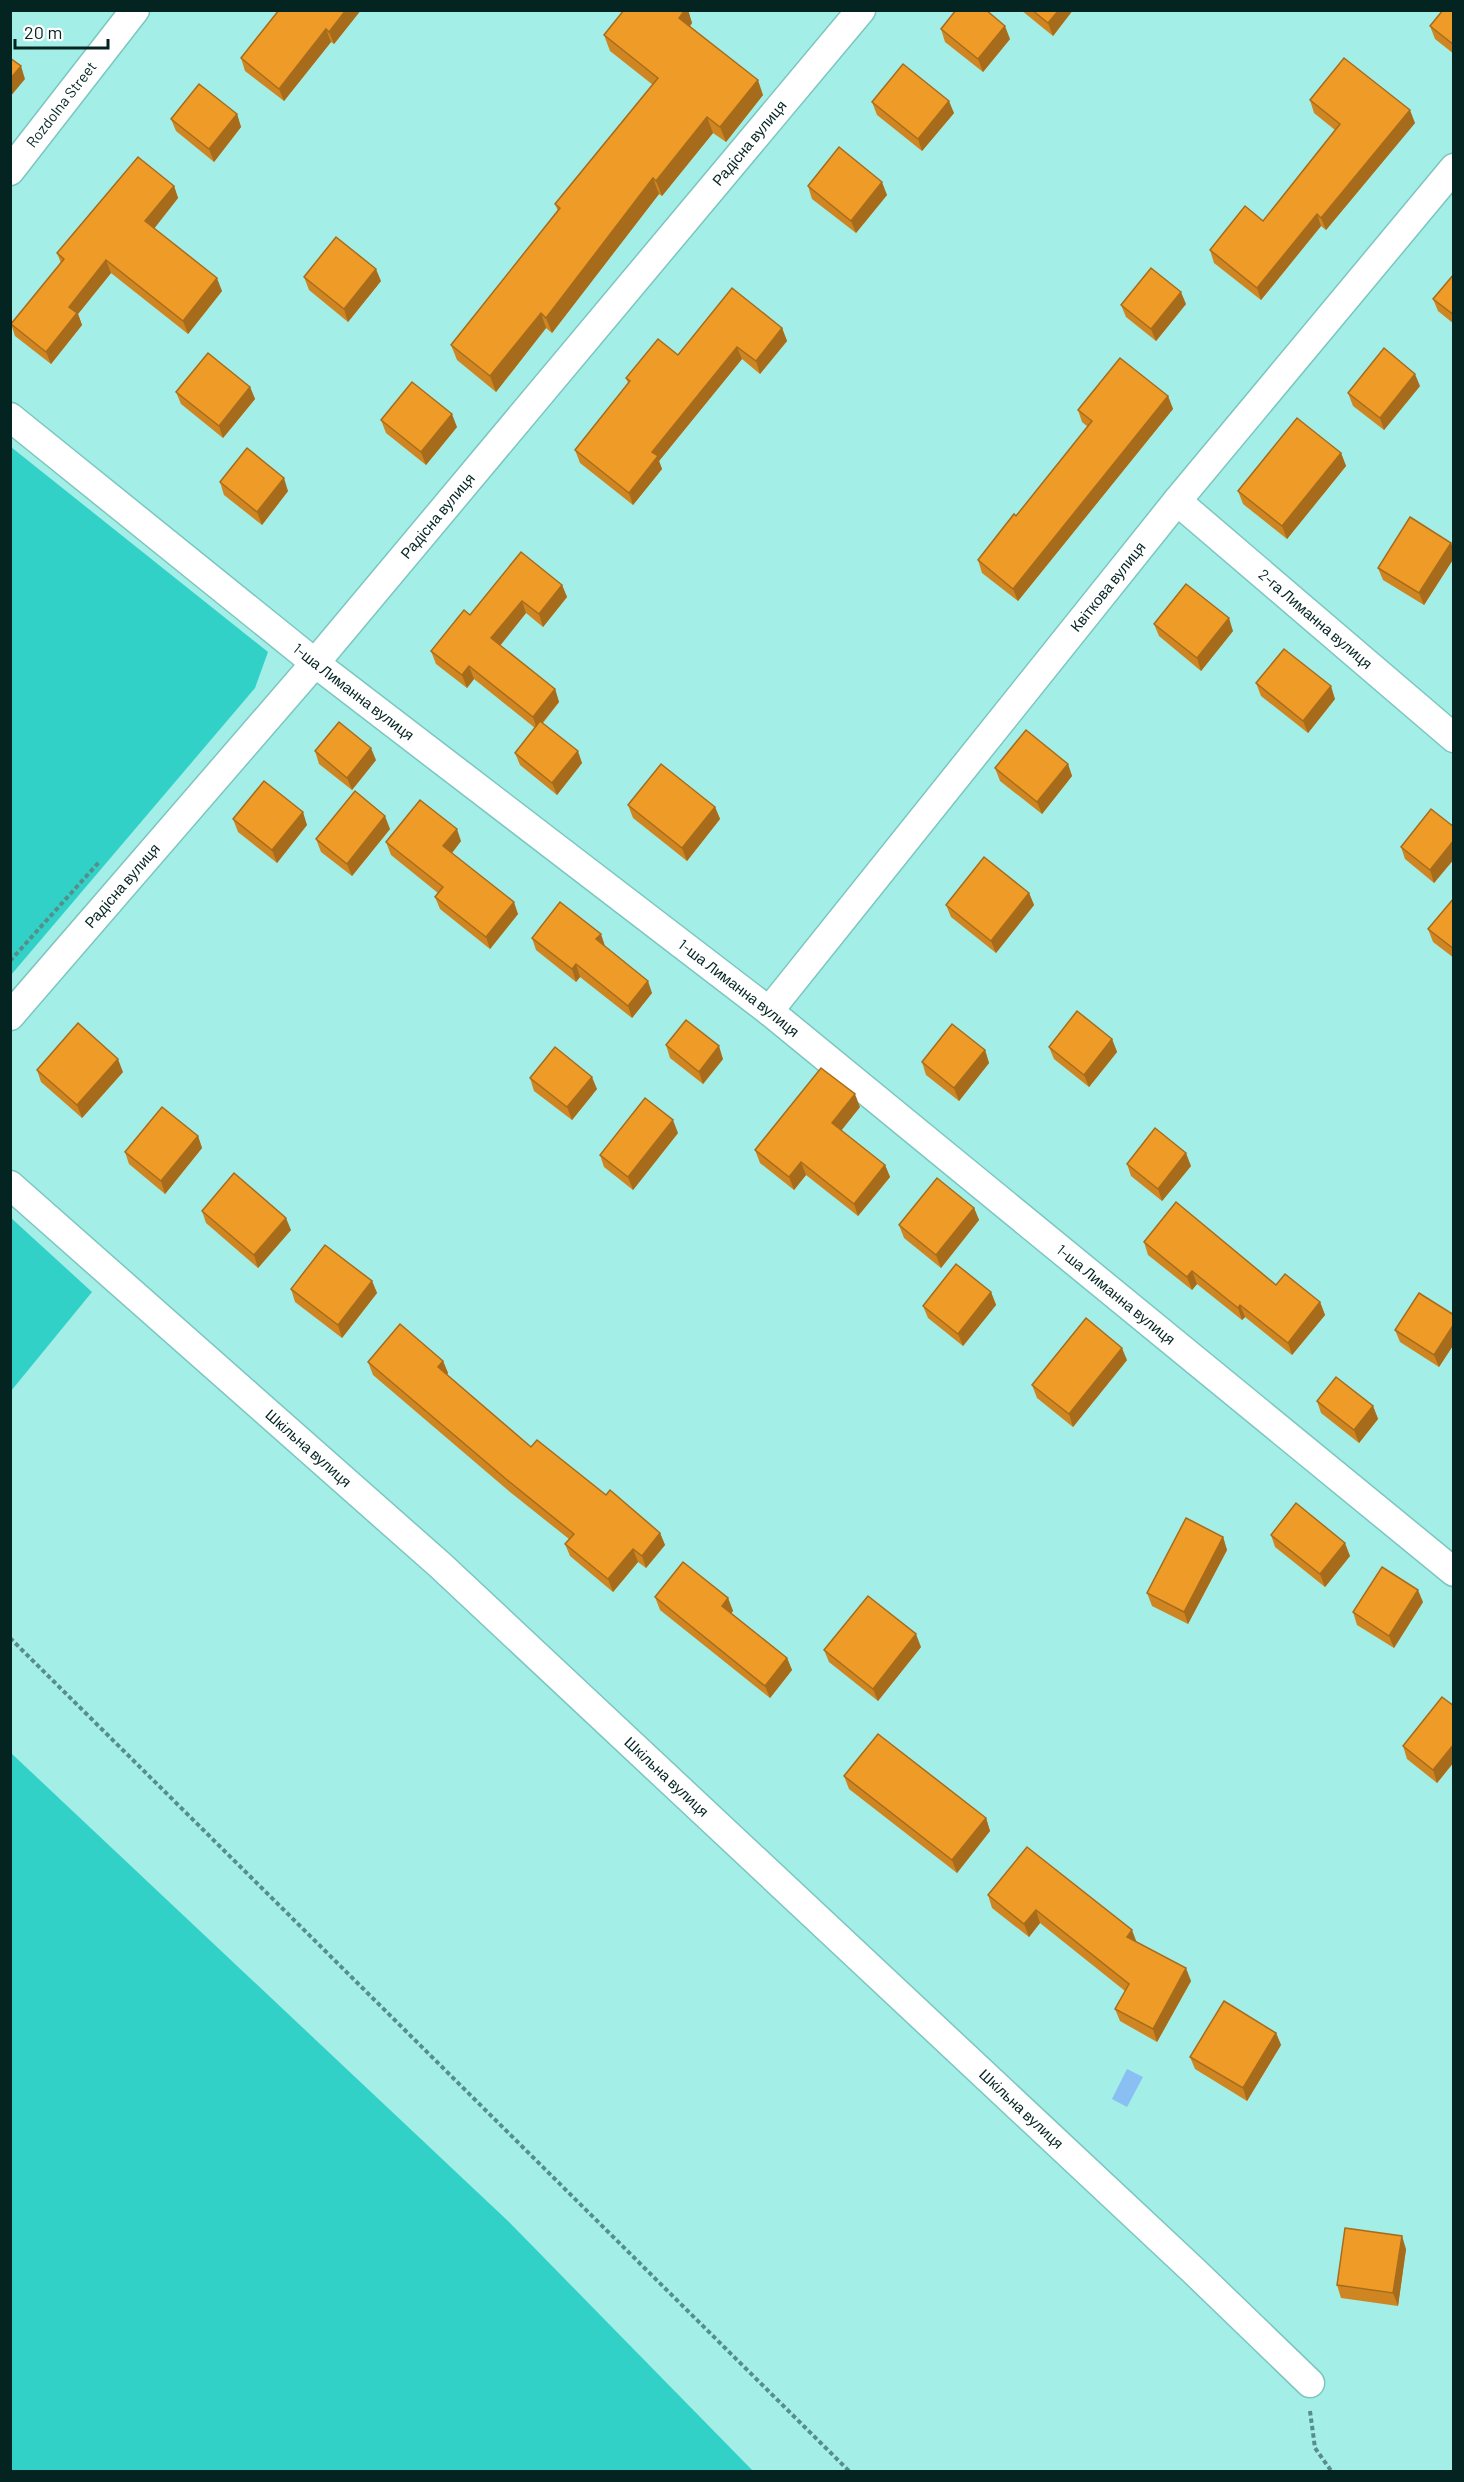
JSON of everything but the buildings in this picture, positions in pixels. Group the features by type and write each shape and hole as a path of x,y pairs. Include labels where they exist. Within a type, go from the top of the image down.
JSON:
{"street":[{"name":"Rozdolna Street","path":"10,171 135,10"},
{"name":"Радісна вулиця","path":"10,1016 315,663 861,10"},
{"name":"Квіткова вулиця","path":"769,1011 1177,501 1454,168"},
{"name":"1-ша Лиманна вулиця","path":"10,417 315,663 769,1011 1454,1572"},
{"name":"2-га Лиманна вулиця","path":"1177,501 1454,738"},
{"name":"Шкільна вулиця","path":"10,1185 440,1565 1194,2271 1310,2383"}],"path":[{"path":"10,1638 850,2472"},
{"path":"1310,2383 1310,2422 1316,2448 1332,2472"}],"shaded area":[{"path":"11,447 268,652 255,688 11,975"},
{"path":"10,1217 92,1292 11,1391 10,1391"},
{"path":"11,1753 508,2221 753,2471 11,2471"},
{"path":"1127,2069 1143,2077 1127,2107 1112,2099"}]}
